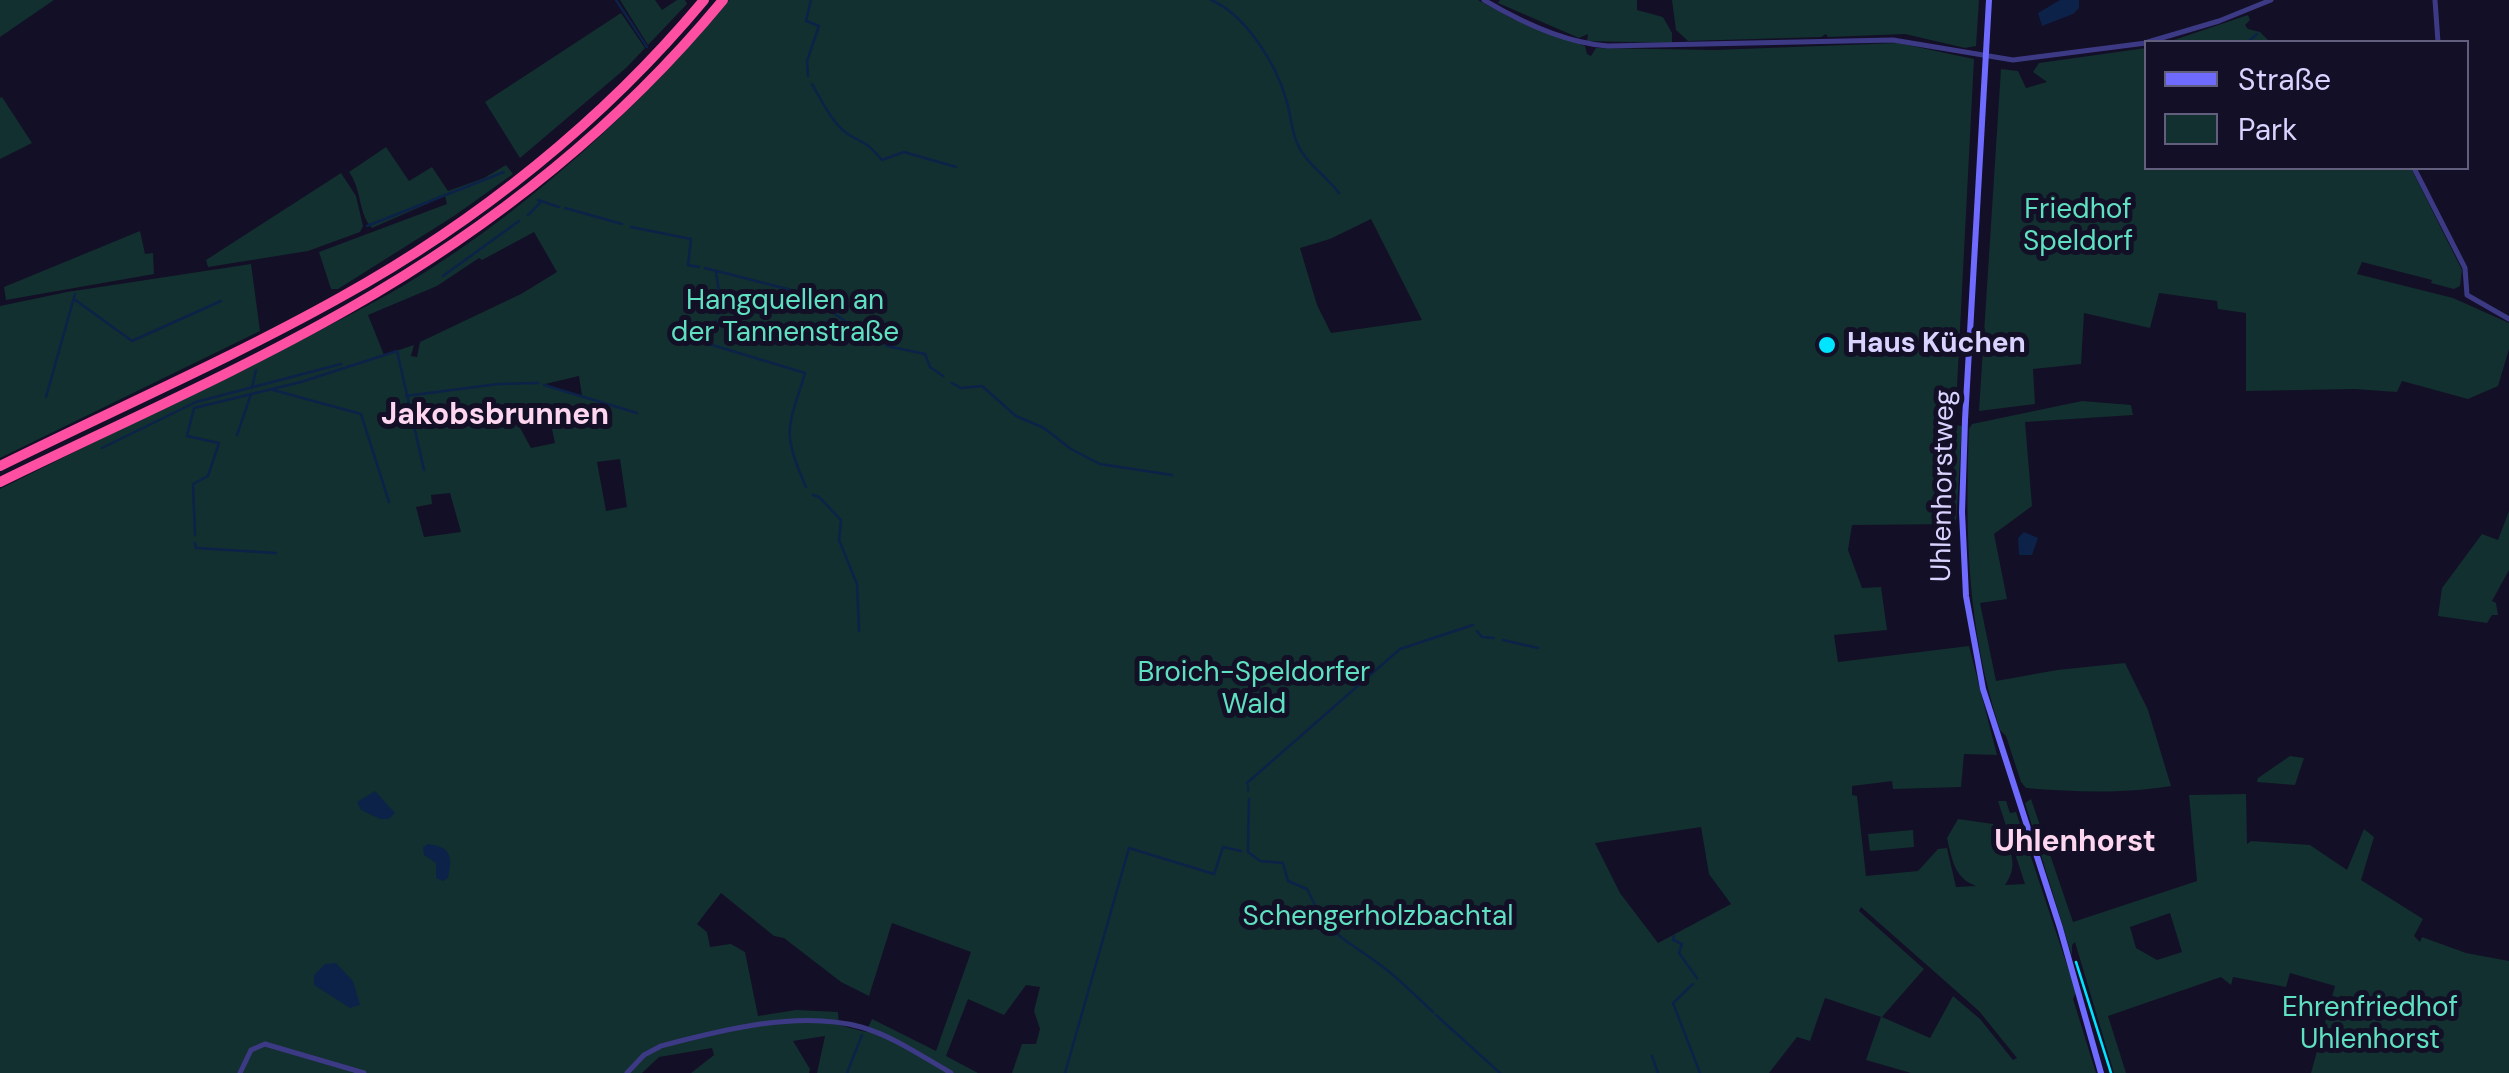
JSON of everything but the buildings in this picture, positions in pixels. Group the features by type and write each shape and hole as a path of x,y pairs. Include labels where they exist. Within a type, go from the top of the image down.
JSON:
{"highway":[{"path":"0,466 340,298 448,230 515,181 588,119 704,0"},
{"path":"0,482 320,324 456,242 596,132 633,98 723,0"}],"main road":[{"name":"Uhlenhorstweg","path":"1989,0 1962,494 1966,596 1983,689 2102,1073"}],"street":[{"path":"1484,0 1512,16 1592,44 1893,40 1986,57 2046,58 2144,43"},
{"path":"2157,40 2219,22 2270,0"},
{"path":"2435,0 2438,40"},
{"path":"2415,170 2466,268 2466,292 2471,299 2509,319"},
{"path":"626,1073 644,1055 661,1046 787,1022 818,1021 865,1028 951,1073"},
{"path":"240,1073 256,1046 270,1045 364,1073"}],"green space":[{"path":"0,0 54,0 0,37"},
{"path":"620,0 655,0 662,10 677,0 687,4 648,45"},
{"name":"Broich-Speldorfer Wald","path":"729,0 1478,0 1513,19 1585,46 1591,56 1596,48 1715,50 1898,43 1974,59 1955,425 1962,426 1956,524 1852,525 1848,550 1862,588 1881,587 1887,630 1834,635 1838,662 1969,646 1997,755 1964,754 1961,787 1893,789 1892,781 1852,786 1852,795 1857,796 1866,876 1918,871 1938,849 1947,848 1956,887 1976,886 1958,873 1951,853 1947,838 1958,819 1993,824 2011,853 2012,869 2005,885 2025,884 1998,801 2006,801 2010,813 2016,812 2076,992 2073,999 2096,1073 1911,1073 1866,1060 1881,1017 1825,998 1810,1041 1797,1037 1769,1073 1012,1073 1022,1044 1036,1044 1040,1029 1034,1011 1040,987 1026,985 1004,1015 968,999 946,1056 978,1073 817,1073 825,1036 793,1041 809,1073 691,1073 714,1055 712,1048 659,1057 642,1073 0,1073 0,489 346,317 450,256 579,155","holes":["1371,219 1422,320 1331,333 1317,305 1300,248 1330,239","534,232 557,272 521,294 420,342 417,357 411,356 414,345 384,355 368,315 437,286 479,258 482,260","579,376 582,396 545,384","547,406 555,443 531,448 512,413","620,459 627,507 606,511 597,462","450,493 461,532 424,537 416,507 432,504 431,495","1701,827 1709,874 1731,904 1658,943 1620,893 1595,843","721,893 774,936 784,938 841,982 869,996 892,923 971,952 936,1051 872,1019 866,1032 839,1025 838,1012 796,1010 758,1016 745,952 731,944 710,947 707,932 697,924","1861,907 1979,1011 2017,1058 2013,1060 1980,1019 1953,996 1930,1038 1882,1017 1924,969 1859,911"]},
{"path":"1491,0 1637,0 1637,10 1663,17 1672,33 1672,43 1587,41 1588,34 1579,38"},
{"path":"1672,0 1979,0 1976,46 1965,48 1905,34 1688,41 1676,30"},
{"path":"621,13 645,48 520,158 485,102"},
{"path":"2248,15 2248,29 2260,32 2268,40 2174,40"},
{"name":"Friedhof Speldorf","path":"2144,48 2144,170 2412,170 2462,270 2460,286 2454,289 2362,262 2357,274 2453,298 2509,323 2509,349 2498,386 2468,399 2402,381 2397,392 2246,391 2246,313 2218,309 2217,301 2159,293 2150,328 2084,313 2081,364 2033,369 2035,404 1979,411 2001,69 2018,71 2026,88 2047,82 2033,72 2039,63"},
{"path":"0,98 32,143 0,159"},
{"path":"386,147 409,181 432,167 448,191 506,165 513,174 454,216 338,289 331,289 319,252 447,204 445,196 372,228 349,172"},
{"path":"341,173 356,196 363,226 360,232 308,251 208,267 206,260"},
{"path":"140,231 145,254 153,253 154,274 6,300 4,287"},
{"path":"251,264 260,331 0,458 0,306"},
{"path":"2082,401 2131,405 2133,415 2025,422 2032,506 1994,534 2007,599 1980,603 1996,681 2125,663 2148,710 2171,786 2098,792 2026,788 2006,736 2000,730 1989,692 1971,581 1969,429 1972,424"},
{"path":"2509,511 2509,570 2492,601 2498,615 2492,615 2487,623 2438,616 2442,588 2482,534 2498,540"},
{"path":"2290,756 2304,758 2295,785 2257,782 2258,778"},
{"name":"Ehrenfriedhof Uhlenhorst","path":"2246,794 2247,844 2251,841 2310,845 2347,870 2364,829 2374,837 2361,880 2423,919 2414,936 2420,942 2422,937 2466,953 2509,961 2509,1073 2311,1073 2335,986 2290,973 2286,987 2233,977 2231,985 2221,977 2108,1016 2126,1073 2114,1073 2075,942 2072,956 2025,803 2031,799 2073,922 2197,881 2189,795","holes":["2170,913 2182,952 2157,960 2136,948 2130,927"]},
{"path":"1913,830 1914,847 1870,851 1868,834"}],"water":[{"path":"2060,0 2079,0 2079,8 2042,26 2038,13"},
{"path":"2024,532 2038,538 2032,555 2019,555 2018,538"},
{"path":"375,791 395,813 389,819 361,810 357,802"},
{"path":"423,847 442,847 448,854 448,878 443,881 436,878 436,863 424,855"},
{"path":"336,963 353,981 360,1005 350,1008 314,985 314,975 325,964"}],"waterway":[{"path":"616,0 647,47"},
{"path":"808,76 807,61 819,26 806,21 811,0"},
{"path":"1211,0 1236,17 1258,42 1281,85 1298,145 1339,193"},
{"path":"2250,40 2257,34"},
{"path":"812,84 839,126 868,145 882,160 904,152 956,167"},
{"path":"367,226 504,172"},
{"path":"538,200 559,207"},
{"path":"528,215 541,202"},
{"path":"565,208 622,224"},
{"path":"443,276 519,221"},
{"path":"631,227 691,239 688,265 699,267"},
{"path":"705,268 807,294 852,326 878,335 887,346 925,354 930,367 943,376"},
{"path":"716,272 721,305 718,314"},
{"path":"46,397 75,294"},
{"path":"74,299 132,341 221,301"},
{"path":"716,321 709,344 805,373 794,407 790,441 806,487"},
{"path":"195,535 193,484 208,476 219,443 187,436 194,408 301,382 397,351 424,470"},
{"path":"102,448 196,402 341,364"},
{"path":"252,388 256,370"},
{"path":"406,396 538,383"},
{"path":"952,383 961,388 982,386 1016,416 1044,428 1071,449 1100,464 1172,475"},
{"path":"544,385 637,413"},
{"path":"273,390 361,414 389,502"},
{"path":"237,435 251,394"},
{"path":"813,495 841,520 839,540 857,584 859,631"},
{"path":"195,543 196,548 276,553"},
{"path":"1247,783 1400,649 1473,625"},
{"path":"1477,631 1482,637 1494,638"},
{"path":"1503,640 1538,648"},
{"path":"1248,786 1248,791"},
{"path":"1249,799 1248,852 1260,861 1283,863 1288,881 1307,889 1332,929 1387,970 1433,1012"},
{"path":"1065,1073 1129,848 1214,874 1223,847 1241,851"},
{"path":"1674,936 1673,940 1682,944 1679,953 1697,978"},
{"path":"1693,984 1673,1003 1700,1073"},
{"path":"1436,1015 1500,1073"},
{"path":"847,1073 862,1035"},
{"path":"1652,1056 1658,1073"}],"tram line":[{"path":"2076,962 2111,1073"}],"place":[{"name":"Haus Küchen","path":"1827,345"}],"district":[{"name":"Jakobsbrunnen","path":"495,416"},
{"name":"Uhlenhorst","path":"2075,843"}],"park label":[{"name":"Hangquellen an der Tannenstraße","path":"785,318"},
{"name":"Schengerholzbachtal","path":"1378,918"}]}
